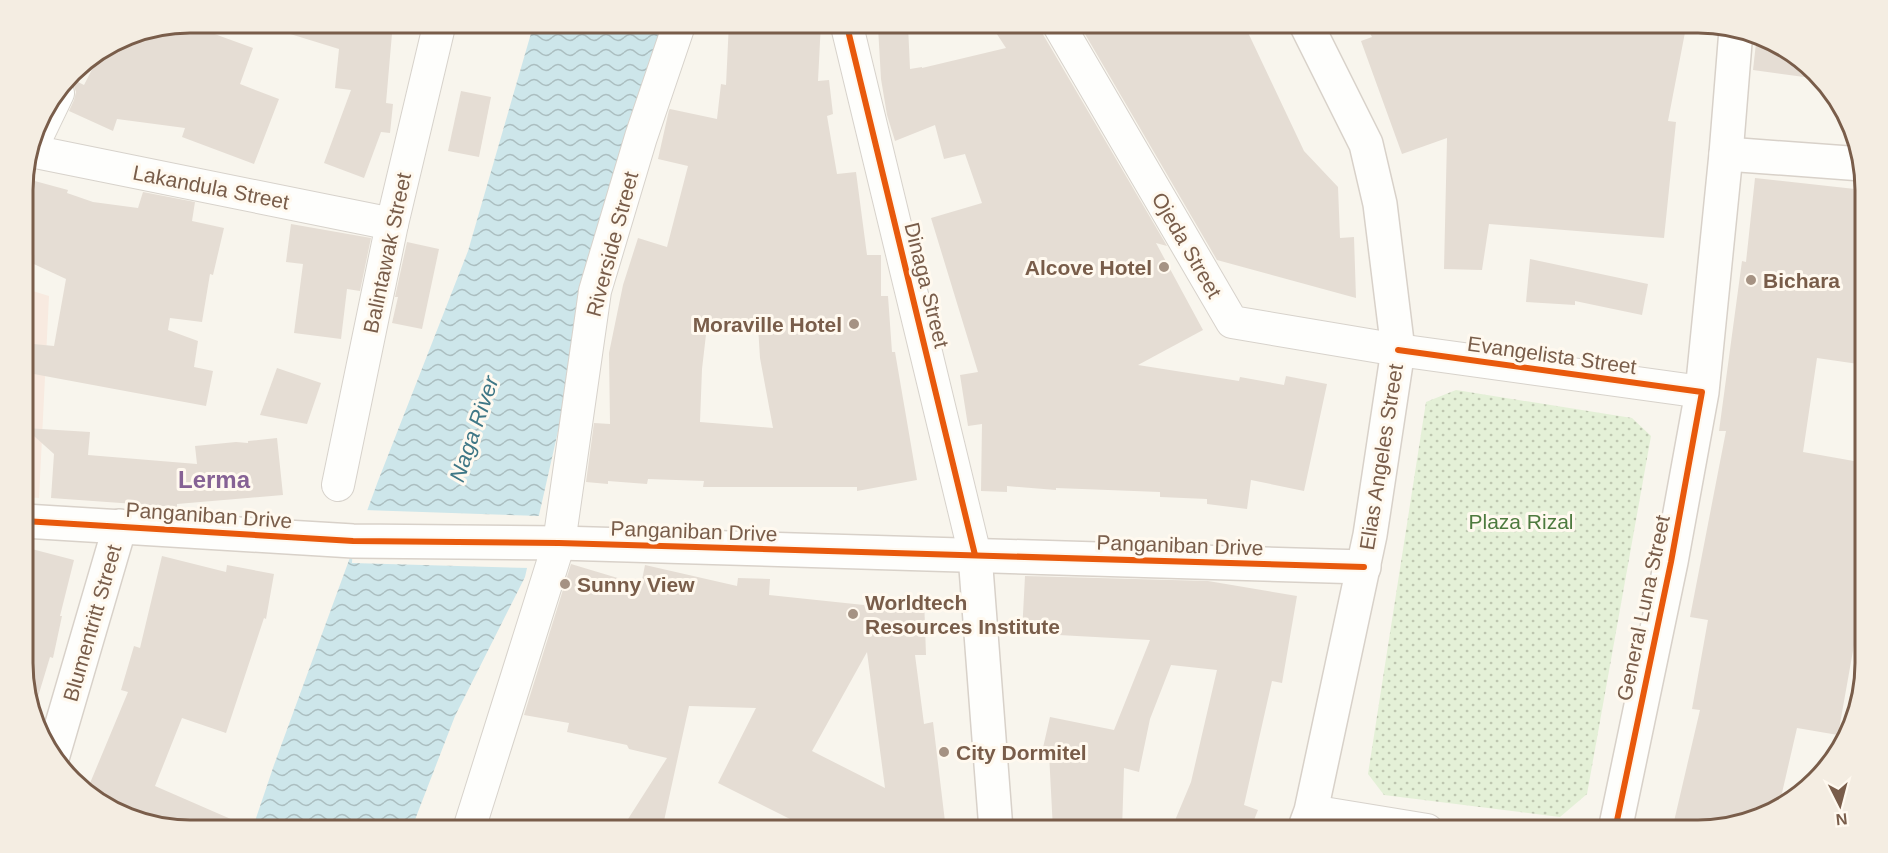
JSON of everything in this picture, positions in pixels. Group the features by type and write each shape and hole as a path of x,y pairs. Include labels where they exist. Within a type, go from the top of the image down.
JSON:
{"main road":[{"name":"Elias Angeles Street","path":"1308,820 1364,567 1398,350 1380,204 1366,144 1310,33"},
{"name":"General Luna Street","path":"1617,820 1671,562 1702,392 1735,38"},
{"path":"1726,154 1853,163"},
{"name":"Panganiban Drive","path":"33,521 353,541 553,543 1364,567"},
{"name":"Blumentritt Street","path":"56,744 120,526"},
{"path":"975,555 995,820"}],"street":[{"name":"Balintawak Street","path":"338,485 392,224 437,33"},
{"name":"Riverside Street","path":"472,820 553,543 595,291 641,137 676,33"},
{"name":"Dinaga Street","path":"849,33 975,555"},
{"name":"Ojeda Street","path":"1063,33 1232,322 1398,350"},
{"name":"Lakandula Street","path":"38,150 392,224"},
{"name":"Evangelista Street","path":"1398,350 1702,392"}],"shaded area":[{"path":"33,291 49,296 39,498 33,498"}],"green space":[{"name":"Plaza Rizal","path":"1456,390 1632,418 1651,436 1587,794 1560,817 1384,795 1368,774 1426,402"}],"water":[{"name":"Naga River","path":"531,33 661,33 619,162 525,577 455,716 415,820 255,820 378,481 468,251"}],"pier":[{"path":"364,510 541,516 530,568 352,563 353,540"}],"building":[{"path":"212,33 253,48 240,84 279,99 254,164 182,137 185,128 117,119 113,131 69,111 76,92 75,84 77,81 84,85 93,68 130,45 170,34"},
{"path":"287,33 392,33 386,103 393,104 390,133 381,132 364,178 324,163 351,90 335,88 339,49"},
{"path":"728,33 820,33 818,81 829,80 833,114 827,116 837,174 856,172 867,255 881,255 881,296 888,296 892,352 895,352 917,480 857,491 857,487 703,487 704,481 648,479 647,484 586,482 594,423 610,424 609,353 623,285 638,238 667,247 688,166 658,159 669,110 717,119 721,84 726,85","holes":["707,326 758,326 760,358 773,428 700,422 702,369"]},
{"path":"878,33 908,33 910,69 1006,48 996,33 1042,33 1167,246 1156,243 1203,330 1138,365 1239,381 1240,377 1284,385 1286,376 1327,384 1304,491 1251,480 1247,509 1207,504 1207,499 1160,497 1160,492 1056,488 1056,490 1007,486 1007,492 981,491 982,424 968,426 960,375 978,372 931,218 982,203 965,154 944,159 935,125 895,141 887,115 881,79"},
{"path":"1084,33 1248,33 1304,151 1338,187 1340,238 1354,237 1356,298 1217,260"},
{"path":"1370,33 1685,33 1668,121 1676,122 1664,238 1489,224 1482,270 1444,269 1447,138 1402,154 1361,41 1372,37"},
{"path":"1756,44 1776,54 1807,77 1753,70"},
{"path":"461,91 491,97 479,157 448,151"},
{"path":"1755,178 1855,189 1855,364 1817,358 1803,452 1855,461 1855,639 1839,732 1837,735 1797,728 1782,795 1748,812 1728,817 1708,820 1674,820 1700,710 1692,709 1708,620 1690,617 1726,431 1719,431 1742,261 1746,262"},
{"path":"33,181 68,190 67,193 93,202 138,208 143,192 195,202 192,221 224,228 213,275 210,274 202,322 170,318 168,330 198,341 194,367 213,371 206,406 33,374 33,344 54,346 66,279 33,264"},
{"path":"291,224 371,238 360,291 347,289 341,339 294,333 303,264 286,262"},
{"path":"407,242 439,249 422,329 392,323"},
{"path":"1530,259 1648,284 1642,315 1575,301 1575,305 1526,302"},
{"path":"277,368 321,383 307,424 260,415"},
{"path":"33,428 90,432 88,455 197,464 195,446 248,443 248,441 277,438 283,495 177,504 177,507 51,498 54,454 33,435"},
{"path":"33,549 74,560 60,616 62,616 53,658 50,657 37,699 33,663"},
{"path":"162,556 226,572 227,565 274,574 266,619 264,618 226,733 182,718 155,786 233,820 170,819 140,812 112,799 90,783 128,692 121,690 134,646 140,648"},
{"path":"571,564 641,585 645,565 737,586 738,578 770,579 769,595 864,605 864,601 924,598 926,655 915,655 924,724 933,722 945,820 792,820 718,783 756,708 689,706 664,820 627,820 667,758 629,749 627,745 567,732 569,723 524,715","holes":["867,652 885,788 812,751"]},
{"path":"1025,576 1208,581 1297,596 1282,683 1272,681 1244,805 1258,810 1254,820 1175,820 1191,782 1217,670 1171,665 1150,719 1139,772 1124,768 1122,820 1052,820 1049,753 1042,752 1050,717 1114,730 1150,640 1022,633"}],"cycle path":[{"path":"849,33 975,555"},
{"path":"1398,350 1702,392 1671,562 1617,820"},
{"path":"33,522 353,541 559,543 1364,567"}],"place":[{"name":"Alcove Hotel","path":"1164,267"},
{"name":"Bichara","path":"1751,280"},
{"name":"Moraville Hotel","path":"854,324"},
{"name":"Sunny View","path":"565,584"},
{"name":"Worldtech Resources Institute","path":"853,614"},
{"name":"City Dormitel","path":"944,752"}],"district":[{"name":"Lerma","path":"214,479"}]}
